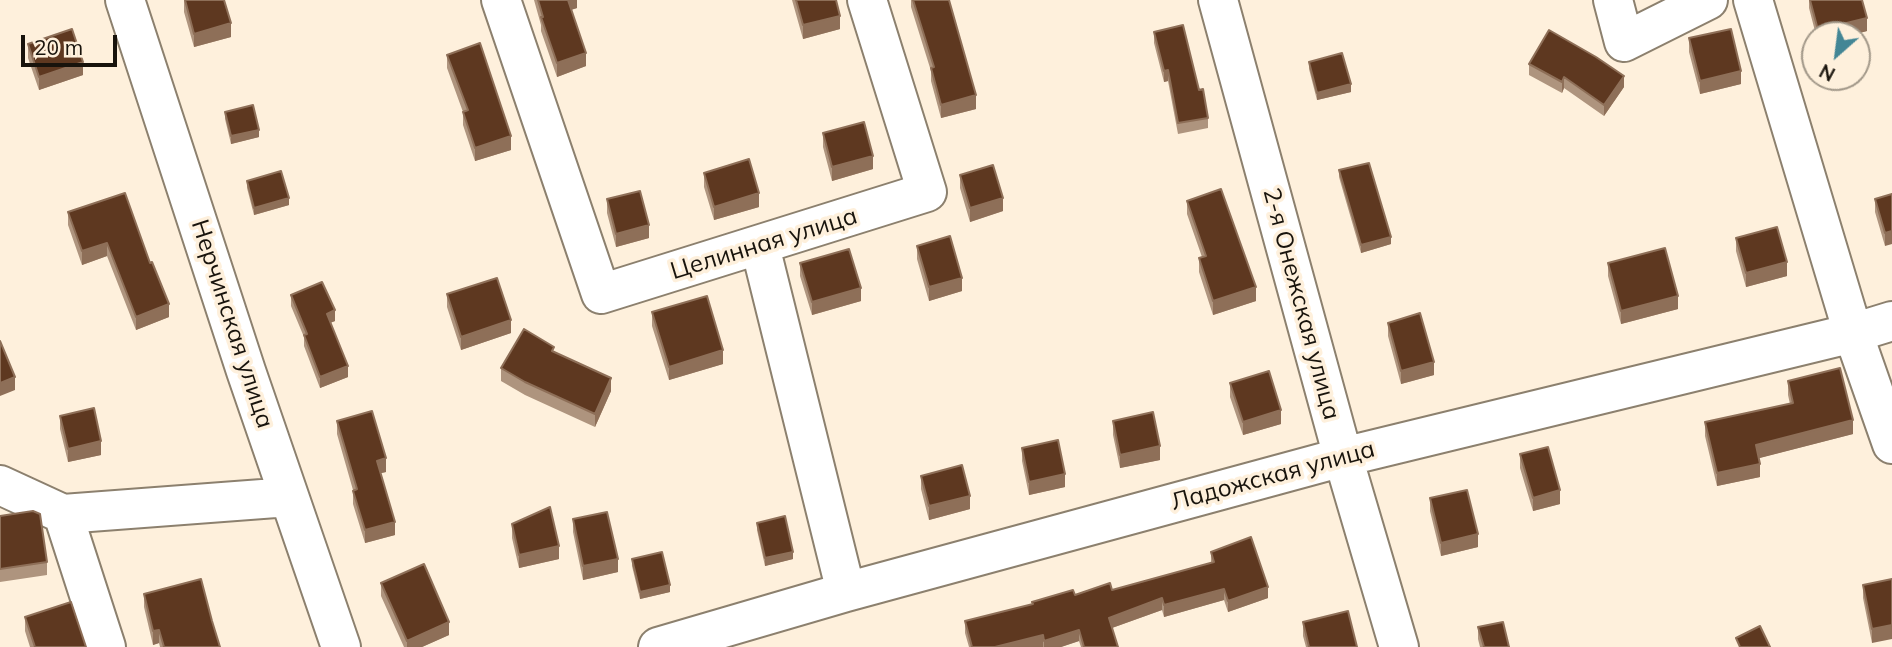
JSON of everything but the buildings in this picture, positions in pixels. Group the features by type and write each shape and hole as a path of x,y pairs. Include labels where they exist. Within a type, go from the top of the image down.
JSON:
{"street":[{"name":"Нерчинская улица","path":"125,0 341,647"},
{"name":"Целинная улица","path":"500,0 601,294 926,192 867,0"},
{"name":"2-я Онежская улица","path":"1218,0 1343,457 1399,647"},
{"path":"1613,0 1624,42 1708,0"},
{"path":"1753,0 1853,333 1892,444"},
{"path":"760,246 846,592"},
{"name":"Ладожская улица","path":"658,647 846,592 1343,457 1853,333 1892,321"},
{"path":"0,485 63,514 289,497"},
{"path":"63,514 106,647"}]}
